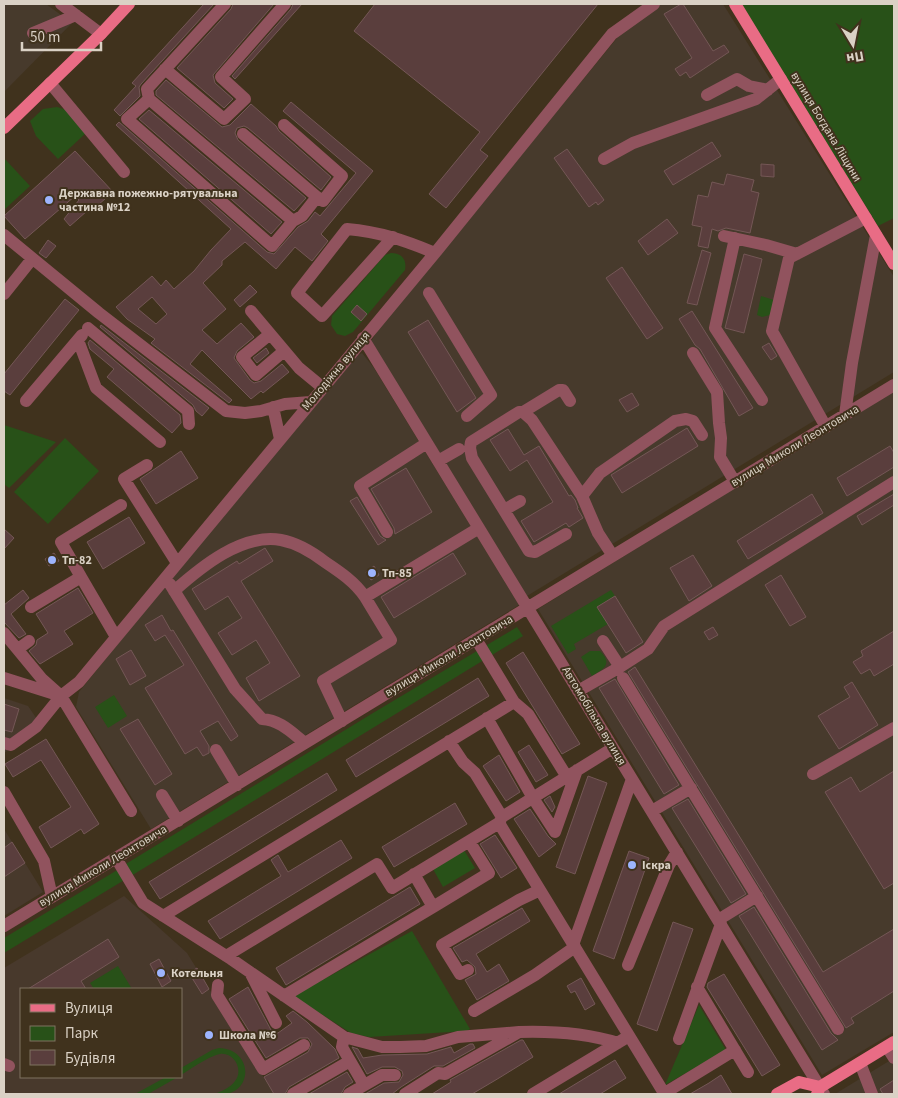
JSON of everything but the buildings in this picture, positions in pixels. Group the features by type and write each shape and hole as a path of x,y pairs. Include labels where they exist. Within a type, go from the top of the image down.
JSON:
{"main road":[{"path":"4,128 101,34 129,4"},
{"name":"вулиця Богдана Ліщини","path":"735,4 894,264"},
{"path":"777,1094 799,1082 820,1092 860,1063 892,1049"}],"street":[{"path":"62,4 101,34"},
{"path":"225,4 146,89 149,99 293,222"},
{"path":"165,69 224,119 245,99 221,77 285,4"},
{"name":"Молодіжна вулиця","path":"4,743 11,745 36,728 61,696 79,682 435,253 612,34 654,4"},
{"path":"33,33 76,15"},
{"path":"707,95 737,79 749,86 768,90"},
{"path":"604,159 633,143 756,99 781,79"},
{"path":"50,84 124,172"},
{"path":"149,99 127,119 272,246 293,222 302,216 317,197"},
{"path":"243,134 323,201 342,176 284,125"},
{"path":"826,427 772,331 789,258 866,218"},
{"path":"393,237 322,316 297,293 347,229 393,237 435,253"},
{"path":"4,235 32,260 226,411 245,413 285,404 310,402"},
{"path":"845,415 852,363 876,235"},
{"path":"762,400 715,328 729,237 797,254"},
{"path":"4,294 32,260"},
{"path":"429,293 491,395 467,416"},
{"path":"251,311 299,368 322,387"},
{"path":"26,401 99,313"},
{"path":"88,328 188,411 190,424"},
{"path":"270,334 242,357 256,375 284,351"},
{"name":"Автомобільна вулиця","path":"363,338 677,852 820,1092"},
{"path":"78,340 96,388 160,442"},
{"path":"693,352 717,392 718,423 722,438 720,457 735,482"},
{"name":"вулиця Миколи Леонтовича","path":"4,926 894,385"},
{"path":"566,534 535,552 529,551 472,458 470,448 471,442 559,390 563,390 570,401"},
{"path":"273,408 280,438"},
{"path":"523,412 532,420 582,496 598,533 613,556"},
{"path":"582,496 600,472 676,421 686,419 693,421 702,435"},
{"path":"388,532 360,486 427,443"},
{"path":"438,461 459,449"},
{"path":"147,465 124,479 177,564"},
{"path":"578,691 622,673 648,649 664,626 894,482"},
{"path":"504,510 520,500"},
{"path":"116,636 61,542 121,504"},
{"path":"365,597 479,528"},
{"path":"174,591 199,569 230,549 263,540 279,539 291,542 313,553 358,587 391,640 323,681 342,721"},
{"path":"31,606 82,576"},
{"path":"165,578 235,689 262,719 279,723 305,743"},
{"path":"4,633 42,679 61,696 131,811"},
{"path":"476,639 514,702 528,714 572,774"},
{"path":"18,649 29,640"},
{"path":"603,641 838,1030"},
{"path":"4,678 61,696"},
{"path":"163,916 514,702"},
{"path":"487,718 555,832 572,774"},
{"path":"813,774 894,728"},
{"path":"449,741 463,762 476,772 540,890 664,1094 735,1050"},
{"path":"226,956 377,864 392,888 469,841 613,748"},
{"path":"216,750 237,785"},
{"path":"474,1011 535,975 574,946 632,779"},
{"path":"652,811 691,788"},
{"path":"4,792 44,862 52,897"},
{"path":"162,794 178,820"},
{"path":"284,996 489,873 469,841"},
{"path":"628,965 669,865 677,852"},
{"path":"116,858 144,903 226,956 344,1038 382,1047 400,1047 426,1046 458,1037 547,1031 603,1038 618,1043"},
{"path":"414,874 433,907"},
{"path":"468,970 460,974 442,946 519,900 540,890"},
{"path":"679,1039 719,922 757,896"},
{"path":"249,972 276,1023"},
{"path":"218,985 217,995 263,1069 304,1045"},
{"path":"697,987 748,1072"},
{"path":"405,1094 438,1073 445,1074 519,1032"},
{"path":"533,1094 629,1036"},
{"path":"344,1038 342,1047 364,1085"},
{"path":"293,1094 350,1061"},
{"path":"860,1063 872,1094"},
{"path":"349,1094 382,1075 394,1075"}],"shaded area":[{"path":"4,4 46,4 72,23 4,92"},
{"path":"645,4 723,4 894,277 894,372 527,596 371,341 381,326"},
{"path":"362,353 374,368 519,605 151,829 76,707 79,692 348,360"},
{"path":"894,390 894,1032 822,1075 538,609"},
{"path":"4,698 28,706 43,728 4,753"},
{"path":"4,829 43,892 4,916"},
{"name":"Школа №6","path":"124,896 187,953 274,1094 4,1094 4,968"},
{"path":"894,1058 894,1094 835,1094"}],"green space":[{"path":"741,4 894,4 894,218 878,226"},
{"path":"57,107 67,110 86,133 58,159 36,136 30,121 43,109"},
{"path":"4,158 30,186 4,210"},
{"path":"391,253 398,254 403,258 405,270 353,332 345,336 337,334 331,325 332,316 385,255"},
{"path":"761,296 774,300 770,315 762,317 757,315"},
{"path":"4,425 56,442 9,488 4,484"},
{"path":"65,438 99,471 48,524 14,492"},
{"path":"611,590 615,596 597,607 608,624 574,644 576,649 568,654 551,626"},
{"path":"517,627 523,636 131,876 124,865 373,713"},
{"path":"590,651 600,651 606,659 605,666 592,676 581,657"},
{"path":"114,695 127,716 108,728 95,707"},
{"path":"464,850 475,868 443,887 433,869"},
{"path":"119,869 126,879 4,953 4,938"},
{"path":"412,931 470,1029 467,1031 369,1037 351,1033 293,996"},
{"path":"118,966 131,988 93,988 90,983"},
{"path":"699,1005 726,1050 665,1085"},
{"path":"219,1048 230,1050 243,1061 245,1077 242,1084 236,1090 226,1094 215,1094 231,1085 238,1077 236,1063 230,1056 225,1054 216,1055 205,1060 182,1074 182,1067"},
{"path":"164,1078 176,1078 148,1094 135,1094"}],"place":[{"name":"Державна пожежно-рятувальна частина №12","path":"49,200"},
{"name":"Тп-82","path":"52,560"},
{"name":"Тп-85","path":"372,573"},
{"name":"Іскра","path":"632,865"},
{"name":"Котельня","path":"161,973"},
{"name":"Школа №6","path":"209,1035"}]}
